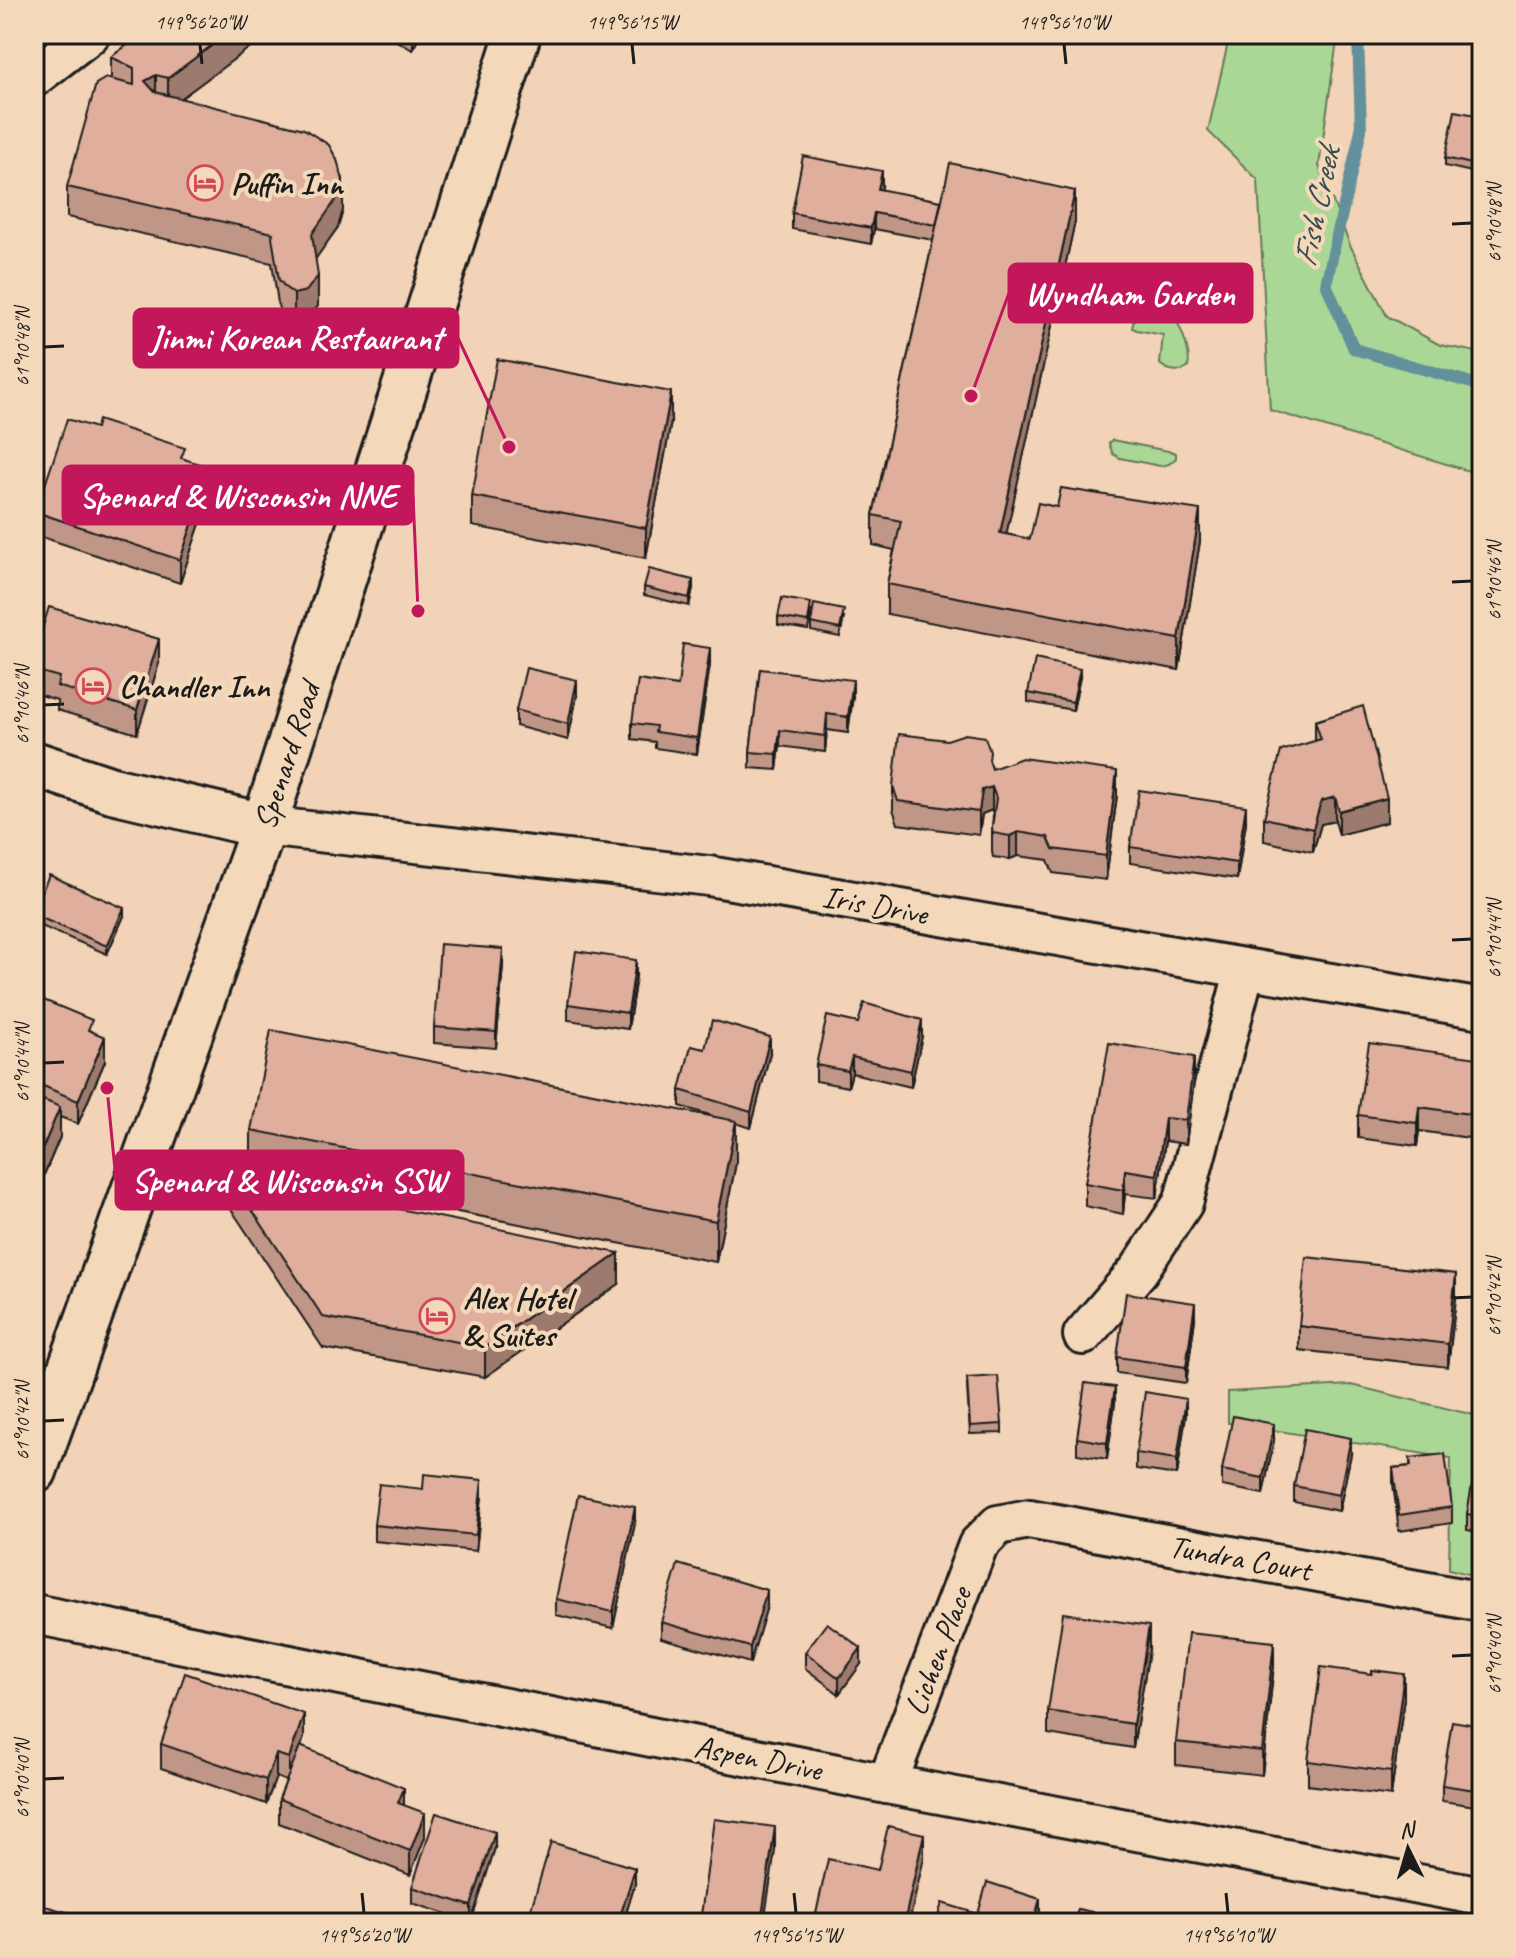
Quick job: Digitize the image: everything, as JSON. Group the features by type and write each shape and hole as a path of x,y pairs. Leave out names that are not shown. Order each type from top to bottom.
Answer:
{"main road":[{"name":"Spenard Road","path":"34,1471 264,826 518,34"},
{"path":"34,764 112,790 264,826"}],"street":[{"path":"34,77 90,34"},
{"name":"Iris Drive","path":"264,826 709,876 1482,1009"},
{"path":"1083,1335 1139,1270 1183,1203 1245,969"},
{"name":"Tundra Court","path":"998,1525 1029,1519 1482,1602"},
{"name":"Lichen Place","path":"887,1784 978,1545 998,1525"},
{"name":"Aspen Drive","path":"34,1614 887,1784 1482,1896"}],"green space":[{"path":"1230,34 1338,34 1319,166 1350,245 1387,316 1440,345 1482,353 1482,475 1270,410 1258,180 1208,131"},
{"path":"1143,298 1164,306 1172,313 1184,336 1189,361 1185,370 1170,370 1160,364 1163,335 1132,328 1138,301"},
{"path":"1112,440 1173,452 1176,458 1160,466 1120,458 1113,454 1109,444"},
{"path":"1351,1385 1482,1417 1482,1578 1449,1569 1451,1458 1228,1423 1228,1392"}],"building":[{"name":"Puffin Inn","path":"142,34 227,34 168,78 156,75 145,81 155,92 304,129 329,145 343,180 338,197 312,234 318,276 306,291 294,294 279,280 273,233 67,187 96,84 106,78 134,85 134,68 111,57"},
{"path":"1455,111 1481,116 1472,164 1445,158"},
{"path":"803,156 882,171 878,189 941,201 936,225 874,213 871,228 792,213"},
{"path":"950,163 1075,191 1000,533 1030,539 1038,503 1057,507 1061,488 1200,510 1179,639 887,584 901,521 873,515"},
{"path":"497,359 671,392 646,528 472,496"},
{"path":"67,419 96,428 98,420 185,448 181,458 211,468 180,560 36,512"},
{"path":"649,569 693,580 689,598 644,587"},
{"path":"782,598 811,603 808,622 778,617"},
{"path":"814,604 844,610 840,629 811,623"},
{"name":"Chandler Inn","path":"49,607 159,639 137,710 57,686 59,677 34,670 34,655"},
{"path":"683,644 710,648 697,738 655,732 656,726 632,723 638,680 678,686"},
{"path":"1035,659 1080,669 1073,702 1028,693"},
{"path":"526,668 577,680 568,724 516,710"},
{"path":"760,669 853,680 848,717 827,714 825,736 780,730 777,754 750,752"},
{"path":"1363,706 1387,798 1339,811 1335,797 1321,801 1313,829 1264,818 1281,751 1321,739 1315,721"},
{"path":"899,734 947,740 965,734 985,737 992,769 1022,758 1117,771 1106,856 1053,849 1048,837 1018,832 1010,836 993,833 996,798 992,787 982,790 979,812 898,801 893,786"},
{"path":"1139,790 1246,806 1237,863 1130,847"},
{"path":"49,875 124,908 107,946 34,915"},
{"path":"440,944 503,949 496,1032 434,1027"},
{"path":"576,951 636,960 628,1013 568,1004"},
{"path":"34,996 92,1020 88,1030 105,1037 78,1101 34,1082"},
{"path":"864,1003 922,1020 911,1071 852,1057 848,1071 816,1065 827,1016 858,1023"},
{"path":"712,1020 770,1037 751,1112 680,1090 691,1046 705,1049"},
{"path":"271,1030 736,1121 716,1221 251,1130"},
{"path":"1109,1043 1194,1057 1186,1120 1165,1118 1157,1175 1125,1170 1123,1190 1085,1183"},
{"path":"1369,1043 1478,1058 1470,1114 1419,1107 1417,1123 1358,1115"},
{"path":"34,1096 60,1107 35,1166 34,1166"},
{"name":"Alex Hotel & Suites","path":"229,1175 619,1253 485,1347 323,1317"},
{"path":"1306,1257 1456,1274 1448,1344 1299,1326"},
{"path":"1126,1293 1195,1303 1186,1367 1117,1357"},
{"path":"998,1376 1002,1424 970,1426 967,1378"},
{"path":"1085,1383 1115,1387 1107,1443 1077,1438"},
{"path":"1145,1392 1186,1399 1177,1459 1136,1453"},
{"path":"1233,1416 1274,1424 1263,1478 1222,1470"},
{"path":"1305,1429 1351,1438 1339,1495 1294,1486"},
{"path":"1445,1454 1452,1507 1399,1515 1393,1468 1411,1466 1410,1458"},
{"path":"1476,1462 1482,1464 1482,1517 1467,1514"},
{"path":"424,1474 482,1480 476,1535 374,1525 379,1484 423,1489"},
{"path":"578,1495 635,1507 613,1612 556,1599"},
{"path":"678,1564 767,1590 750,1647 661,1622"},
{"path":"1063,1613 1149,1626 1133,1724 1048,1711"},
{"path":"827,1623 861,1648 839,1678 805,1652"},
{"path":"1188,1633 1274,1642 1262,1751 1176,1742"},
{"path":"1321,1667 1372,1674 1372,1670 1404,1674 1391,1772 1308,1761"},
{"path":"185,1673 304,1714 289,1758 276,1754 266,1780 161,1744"},
{"path":"1452,1721 1482,1726 1482,1791 1442,1785"},
{"path":"300,1746 404,1788 398,1803 425,1813 410,1851 279,1799"},
{"path":"436,1813 495,1832 471,1906 412,1887"},
{"path":"714,1819 775,1827 761,1923 700,1923"},
{"path":"888,1826 924,1834 904,1923 814,1923 828,1859 878,1870"},
{"path":"551,1842 635,1868 618,1923 576,1923 531,1909"},
{"path":"987,1882 1040,1899 1033,1923 936,1923 942,1903 978,1914"},
{"path":"34,1903 70,1913 67,1923 34,1923"},
{"path":"1078,1909 1143,1923 1074,1923"}],"waterway":[{"name":"Fish Creek","path":"1358,34 1361,130 1326,284 1354,349 1482,386"}],"place":[{"name":"Puffin Inn","path":"205,183"},
{"name":"Wyndham Garden","path":"971,396"},
{"name":"Jinmi Korean Restaurant","path":"509,447"},
{"name":"Spenard & Wisconsin NNE","path":"418,611"},
{"name":"Chandler Inn","path":"93,686"},
{"name":"Spenard & Wisconsin SSW","path":"107,1088"},
{"name":"Alex Hotel & Suites","path":"437,1316"}]}
